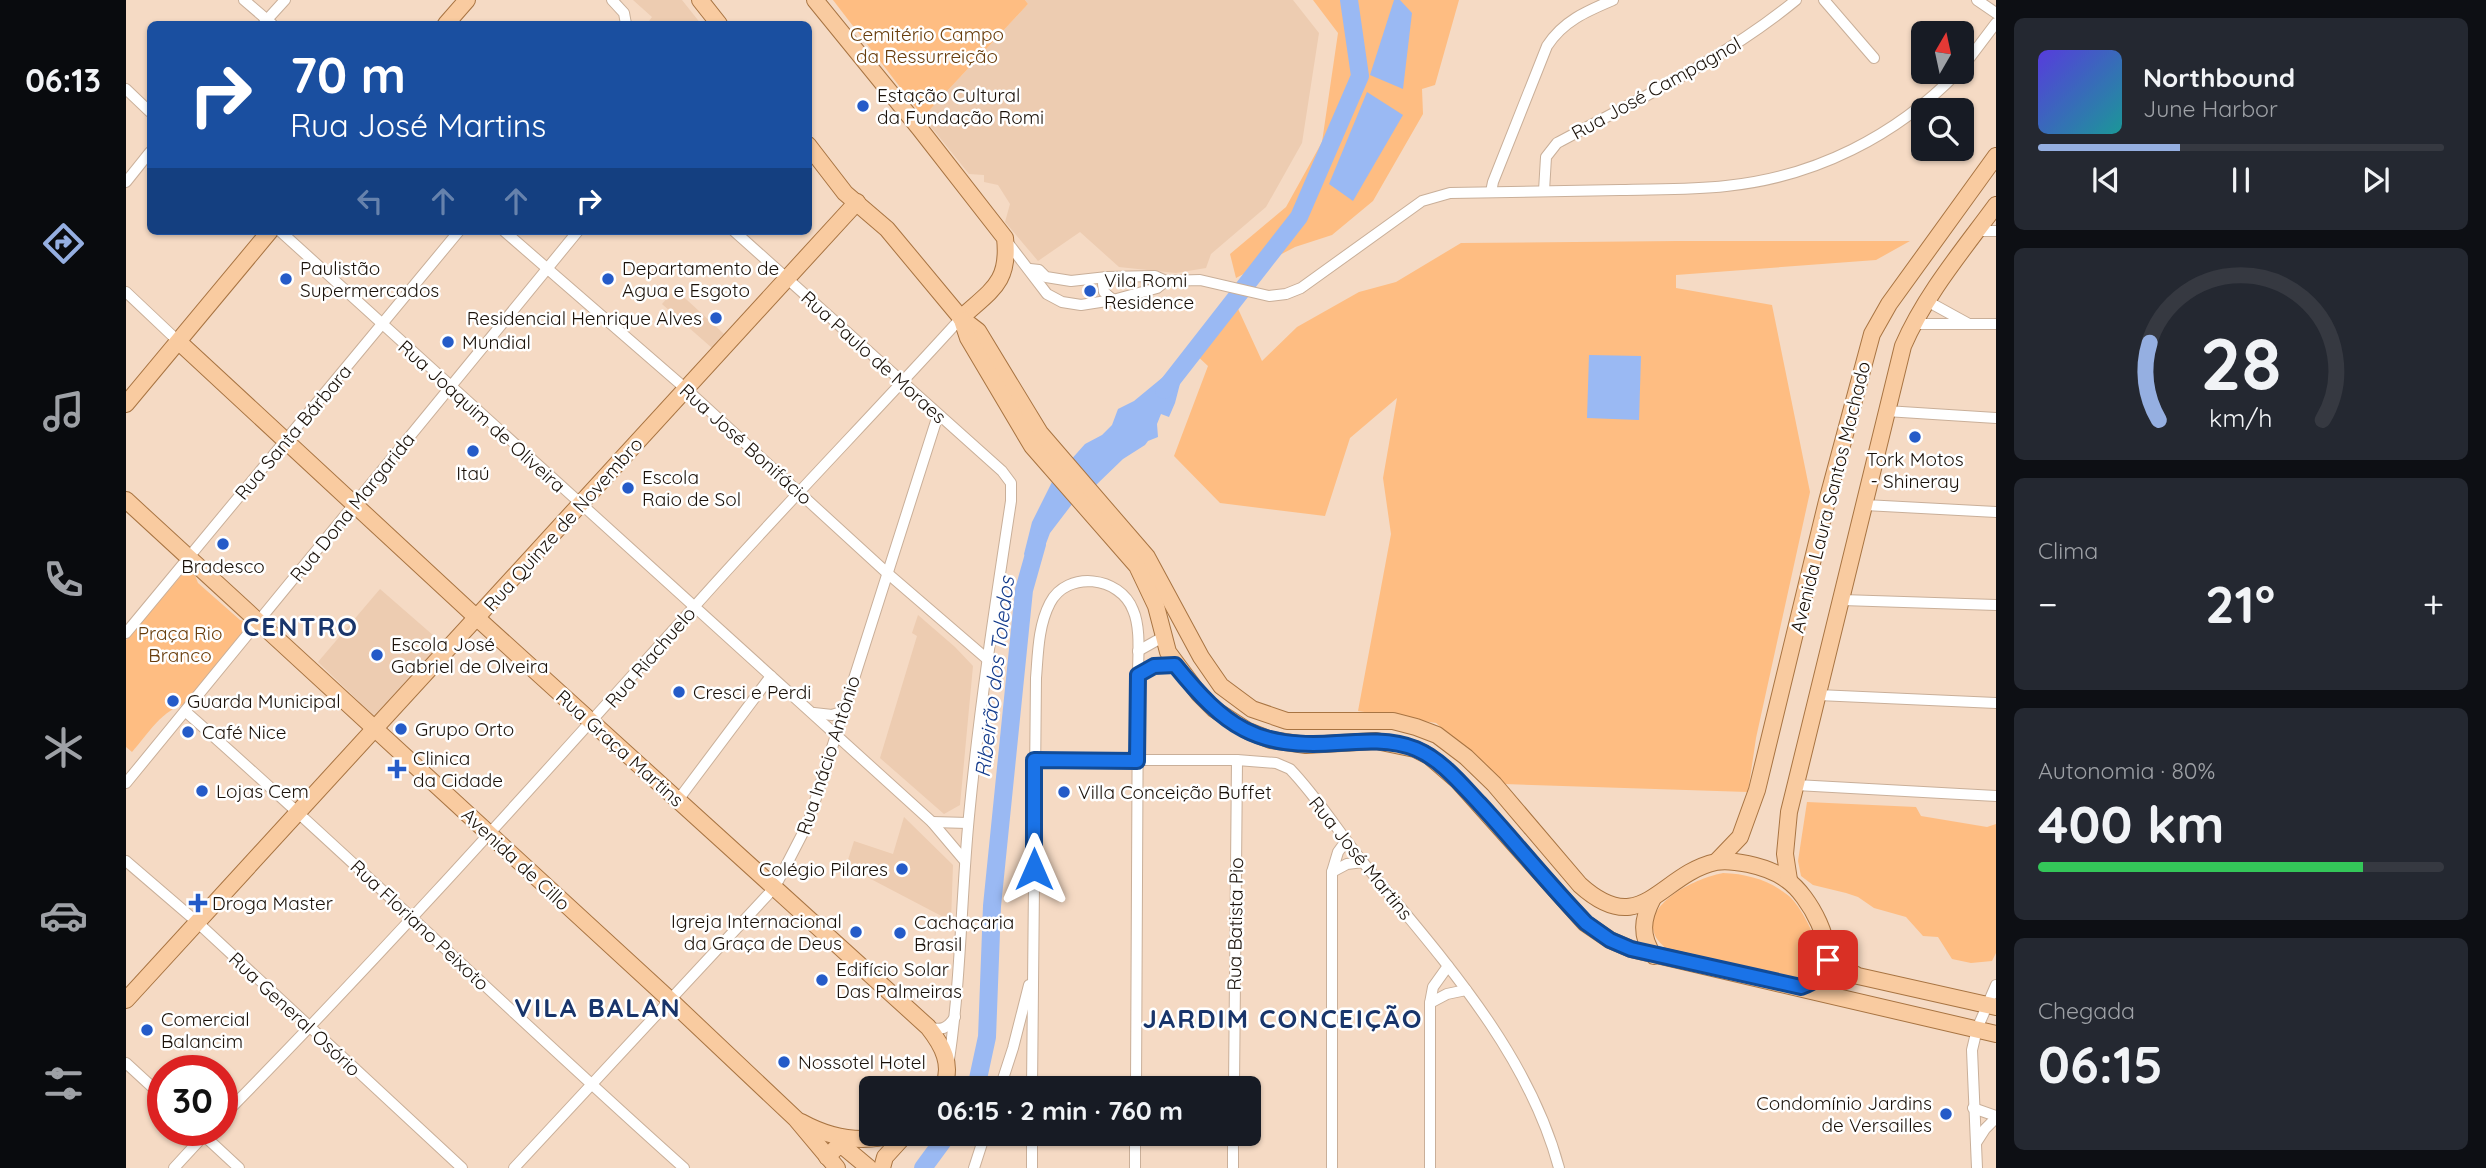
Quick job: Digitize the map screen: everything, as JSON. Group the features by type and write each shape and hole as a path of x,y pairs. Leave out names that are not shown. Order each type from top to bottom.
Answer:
{"main road":[{"path":"449,21 467,0"},
{"path":"700,0 717,21"},
{"path":"815,0 1004,238 1007,258 1003,276 961,318"},
{"path":"812,150 837,184 887,229 961,318 968,338 1013,414 1097,508 1147,557 1201,657 1228,692 1252,709 1271,716 1307,722 1374,719 1393,721 1437,736 1466,757 1494,784 1580,884 1594,897 1609,905 1626,908 1639,905 1654,898 1683,877 1717,861 1762,867 1789,880 1811,908 1825,942 1828,960 1819,977 1812,984 1801,987"},
{"name":"Avenida Laura Santos Machado","path":"1717,861 1740,837 1757,790 1827,501 1872,334 1889,304 1996,156"},
{"name":"Rua Quinze de Novembro","path":"126,1000 857,202"},
{"name":"Avenida Laura Santos Machado","path":"1789,880 1785,854 1789,812 1903,346 1927,301 1995,208"},
{"path":"126,404 267,235"},
{"name":"Rua Graça Martins","path":"179,342 477,618 928,1027 939,1041 948,1069"},
{"name":"Avenida de Cillo","path":"126,500 670,1000 796,1119 832,1162"},
{"path":"1097,508 1137,566 1156,606 1163,637 1175,665 1214,709 1248,732 1271,740 1306,745 1376,741 1415,749 1429,757 1458,780 1586,923 1610,940 1654,956 1801,987 1996,1034"},
{"path":"1163,637 1184,639 1201,657"},
{"path":"1654,898 1643,926 1644,937 1654,956"},
{"path":"1828,960 1858,976 1992,1006"},
{"path":"946,1076 948,1069"},
{"path":"796,1119 821,1133 859,1139"},
{"path":"882,1168 885,1157 895,1146"},
{"path":"832,1162 837,1147 844,1147 870,1168"}],"street":[{"path":"244,0 265,21"},
{"path":"269,21 285,0"},
{"path":"612,0 624,13 626,21"},
{"path":"1491,192 1547,46 1573,19 1613,0"},
{"name":"Rua José Campagnol","path":"1544,191 1546,158 1557,143 1714,59 1796,0"},
{"path":"1824,0 1874,58"},
{"path":"1977,0 1996,13"},
{"path":"1974,52 1996,23"},
{"path":"1030,269 1039,270 1046,277 1071,281 1155,276 1166,281 1200,280 1277,296 1301,288 1429,198 1450,193 1723,187 1787,175 1831,160 1872,140 1910,115 1944,84"},
{"path":"126,89 147,109"},
{"path":"126,182 147,156"},
{"path":"1976,231 1996,231"},
{"name":"Rua Joaquim de Oliveira","path":"284,235 932,822 965,861"},
{"name":"Rua Santa Bárbara","path":"126,633 457,235"},
{"name":"Rua José Bonifácio","path":"509,235 686,389 886,572 986,659"},
{"name":"Rua Dona Margarida","path":"126,783 575,235"},
{"name":"Rua Paulo de Moraes","path":"738,235 1002,471 1011,484 1011,501 986,659"},
{"path":"1004,238 1047,294 1062,302 1081,305 1113,300 1157,288 1166,281"},
{"path":"1107,277 1103,284 1104,292 1113,300"},
{"name":"Rua Graça Martins","path":"126,292 179,342"},
{"path":"1927,301 1968,323"},
{"name":"Rua Riachuelo","path":"238,1101 413,917 694,606 961,318"},
{"path":"1913,324 1996,324"},
{"path":"1886,411 1996,418"},
{"name":"Rua Inácio Antônio","path":"514,1168 775,887 808,823 938,415"},
{"path":"1865,505 1996,512"},
{"path":"1032,1076 1036,678 1041,632 1048,608 1055,596 1072,583 1085,581 1106,583 1119,590 1129,601 1135,615 1138,651 1136,1076"},
{"path":"1842,600 1996,605"},
{"path":"1138,651 1163,637"},
{"path":"948,1069 956,1017 968,823 986,659"},
{"path":"1138,675 1154,666 1175,665"},
{"path":"678,800 771,676"},
{"path":"1818,695 1996,703"},
{"path":"810,712 832,715 844,711"},
{"name":"Rua Floriano Peixoto","path":"186,712 299,812 592,1086 684,1168"},
{"name":"Rua José Martins","path":"1034,760 1237,760 1284,765 1296,775 1448,966 1486,1019 1527,1086 1559,1168"},
{"name":"Rua Batista Pio","path":"1234,1076 1237,760"},
{"path":"1796,785 1996,796"},
{"path":"932,822 968,823"},
{"path":"1332,1168 1332,872 1338,852 1346,841"},
{"name":"Rua General Osório","path":"126,861 197,922 463,1168"},
{"path":"1332,872 1347,864 1363,862"},
{"path":"1430,1168 1430,1003 1433,987 1448,966"},
{"path":"1004,1076 1033,968"},
{"path":"1977,1168 1972,1050 1976,1029 1992,1006 1996,985"},
{"path":"1430,1003 1447,994 1466,990"},
{"path":"928,1027 945,1029 956,1017"},
{"path":"1013,1048 1032,1052"},
{"path":"126,1063 147,1082"},
{"path":"1973,1108 1996,1117 1984,1129 1975,1144"},
{"path":"174,1168 192,1146"},
{"path":"218,1146 239,1168"},
{"path":"974,1168 981,1146"},
{"path":"1032,1146 1032,1168"},
{"path":"1135,1146 1135,1168"},
{"path":"1233,1146 1233,1168"}],"shaded area":[{"path":"633,0 682,0 699,21 649,21 652,17"},
{"path":"1025,0 1293,0 1319,33 1302,143 1266,207 1211,254 1206,268 1176,273 1119,267 1080,232 1038,261 1005,222 1010,204 998,185 984,182 984,175 969,174 923,117 1028,4"},
{"path":"675,289 724,334 712,348 662,304"},
{"name":"Escola José Gabriel de Olveira","path":"380,589 442,643 375,717 318,662"},
{"path":"918,615 973,666 960,805 944,814 880,758 917,636 912,633"},
{"name":"Colégio Pilares","path":"904,817 953,865 951,921 846,866 854,841 893,854"}],"green space":[{"name":"Cemitério Campo da Ressurreição","path":"833,0 1025,0 1028,4 923,117"},
{"path":"1313,0 1459,0 1435,85 1422,89 1423,114 1373,201 1332,235 1295,247 1236,278 1230,254 1286,207 1322,142 1338,33"},
{"path":"1910,241 1876,260 1676,275 1676,288 1772,305 1810,492 1756,738 1748,792 1504,784 1436,723 1358,711 1391,534 1383,478 1397,398 1350,438 1325,516 1220,503 1174,456 1208,366 1193,352 1234,300 1262,361 1297,327 1359,292 1396,282 1461,243"},
{"name":"Praça Rio Branco","path":"187,569 194,573 198,583 240,620 249,622 252,626 187,704 178,706 163,716 132,752 126,747 126,640"},
{"path":"1807,802 1916,807 1921,816 1987,827 1996,824 1996,953 1992,961 1971,963 1952,959 1938,937 1923,936 1906,917 1874,908 1858,897 1813,885 1801,876 1798,861"},
{"path":"1723,873 1750,876 1789,896 1806,919 1815,941 1818,961 1812,974 1793,980 1668,951 1656,938 1653,921 1665,901 1688,885"}],"water":[{"path":"1394,0 1400,0 1412,13 1403,89 1370,75"},
{"path":"1367,92 1403,115 1353,201 1329,184"},
{"path":"1589,355 1641,356 1639,420 1587,418"},
{"path":"1174,368 1182,376 1169,417 1161,414 1157,424 1158,437 1123,459 1095,486 1079,495 1050,533 1039,562 1030,567 1024,554 1032,522 1053,480 1085,444 1102,435 1112,425 1118,409 1134,401"}],"waterway":[{"name":"Ribeirão dos Toledos","path":"1164,390 1299,217 1360,76 1349,0"},
{"name":"Ribeirão dos Toledos","path":"979,1076 987,1037 992,906 1024,590 1037,544"},
{"name":"Ribeirão dos Toledos","path":"923,1168 939,1146"}],"place":[{"name":"Estação Cultural da Fundação Romi","path":"863,106"},
{"name":"Paulistão Supermercados","path":"286,279"},
{"name":"Departamento de Agua e Esgoto","path":"608,279"},
{"name":"Vila Romi Residence","path":"1090,291"},
{"name":"Residencial Henrique Alves","path":"716,318"},
{"name":"Mundial","path":"448,342"},
{"name":"Tork Motos - Shineray","path":"1915,437"},
{"name":"Itaú","path":"473,451"},
{"name":"Escola Raio de Sol","path":"628,488"},
{"name":"Bradesco","path":"223,544"},
{"name":"Escola José Gabriel de Olveira","path":"377,655"},
{"name":"Cresci e Perdi","path":"679,692"},
{"name":"Guarda Municipal","path":"173,701"},
{"name":"Grupo Orto","path":"401,729"},
{"name":"Café Nice","path":"188,732"},
{"name":"Clinica da Cidade","path":"397,769"},
{"name":"Lojas Cem","path":"202,791"},
{"name":"Villa Conceição Buffet","path":"1064,792"},
{"name":"Colégio Pilares","path":"902,869"},
{"name":"Droga Master","path":"198,903"},
{"name":"Igreja Internacional da Graça de Deus","path":"856,932"},
{"name":"Cachaçaria Brasil","path":"900,933"},
{"name":"Edifício Solar Das Palmeiras","path":"822,980"},
{"name":"Comercial Balancim","path":"147,1030"},
{"name":"Nossotel Hotel","path":"784,1062"},
{"name":"Condomínio Jardins de Versailles","path":"1946,1114"}],"district":[{"name":"CENTRO","path":"301,626"},
{"name":"VILA BALAN","path":"598,1007"},
{"name":"JARDIM CONCEIÇÃO","path":"1283,1018"}],"route":[{"path":"1034,869 1034,760 1137,761 1138,675 1154,666 1168,664 1175,665 1214,709 1248,732 1290,744 1376,741 1396,743 1429,757 1458,780 1569,906 1586,923 1610,940 1654,956 1801,987 1812,984 1824,971 1828,960"}]}
